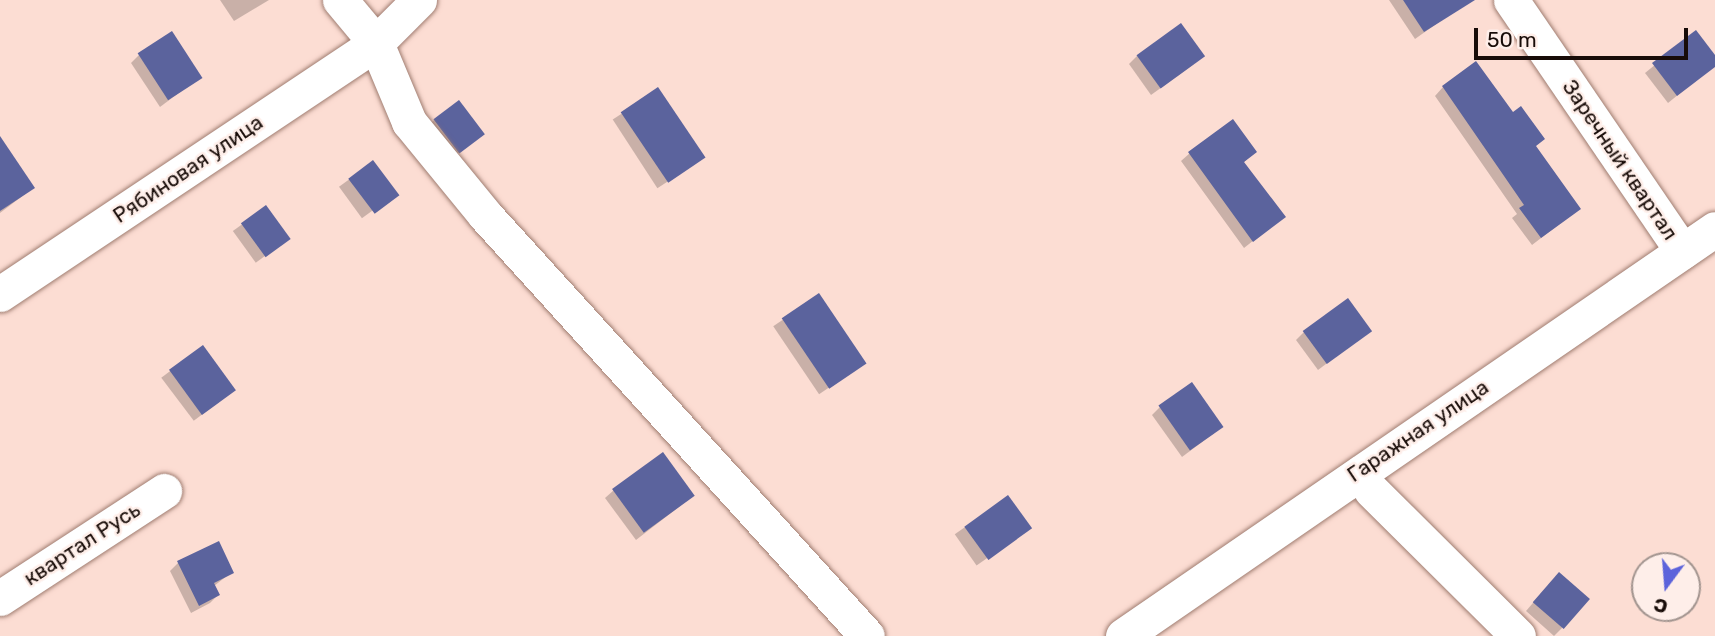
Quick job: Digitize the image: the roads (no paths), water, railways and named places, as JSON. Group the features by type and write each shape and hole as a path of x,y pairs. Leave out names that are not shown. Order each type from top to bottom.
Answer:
{"street":[{"path":"340,0 376,43 409,122 485,215 867,636"},
{"name":"Рябиновая улица","path":"0,295 376,43 419,0"},
{"name":"Заречный квартал","path":"1511,0 1682,251"},
{"name":"Гаражная улица","path":"1134,633 1715,229"},
{"path":"1371,490 1518,636"},
{"name":"квартал Русь","path":"0,598 164,491"}]}
